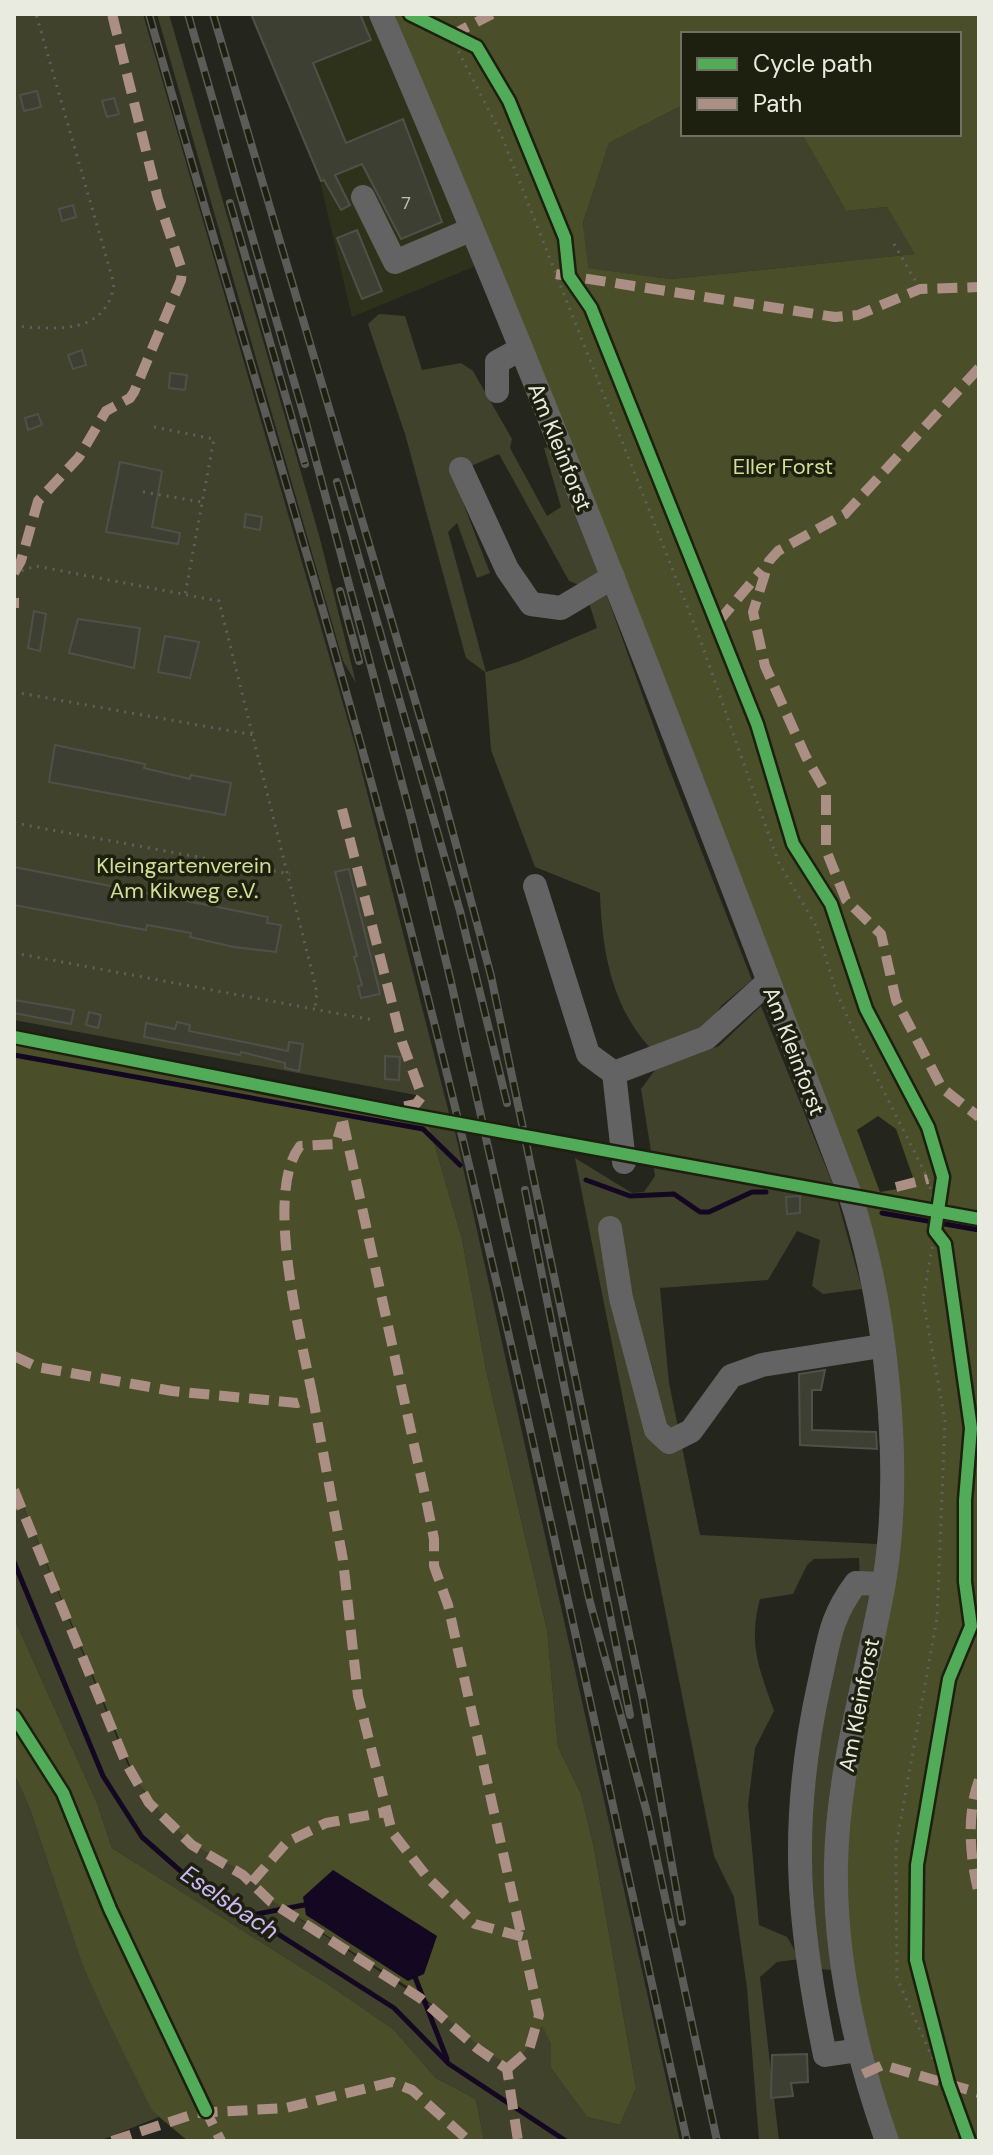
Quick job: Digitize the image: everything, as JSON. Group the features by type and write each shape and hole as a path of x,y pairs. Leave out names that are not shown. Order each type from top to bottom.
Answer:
{"street":[{"name":"Am Kleinforst","path":"381,14 613,577 859,1221 894,1444 883,1584 847,1754 836,1862 837,1926 844,1987 863,2074 887,2141"},
{"path":"363,197 395,262 470,230"},
{"path":"497,391 497,362 521,349"},
{"path":"461,469 507,569 531,604 561,608 613,577"},
{"path":"535,886 588,1054 614,1073 624,1162"},
{"path":"614,1073 706,1038 768,982"},
{"path":"610,1228 621,1298 656,1430 669,1442 691,1431 731,1376 762,1365 881,1346"},
{"path":"859,2050 825,2055 807,1969 798,1885 799,1812 814,1708 836,1610 856,1583 883,1584"}],"path":[{"path":"14,326 82,326 104,311 114,284 36,14"},
{"path":"451,37 477,47"},
{"path":"451,37 500,132 700,639 778,861 816,926 836,991 928,1179 936,1210"},
{"path":"894,244 920,289"},
{"path":"568,263 569,276 577,286"},
{"path":"154,427 214,439 185,595"},
{"path":"143,492 202,502"},
{"path":"14,573 36,566 219,601 290,874 317,992 315,1008"},
{"path":"14,692 254,735"},
{"path":"14,823 290,874"},
{"path":"14,953 373,1020"},
{"path":"400,1113 444,1120"},
{"path":"936,1210 943,1177"},
{"path":"786,1181 835,1190"},
{"path":"935,1231 945,1244 946,1258"},
{"path":"935,1231 923,1299 945,1421 937,1618 896,1846 897,1978 943,2082 960,2141"},
{"path":"932,2022 948,2083 969,2141"}],"shaded area":[{"path":"250,14 376,14 478,265 352,317 320,181"},
{"path":"333,1870 437,1936 424,1974 408,1981 306,1915 303,1897"}],"green space":[{"name":"Kleingartenverein Am Kikweg e.V.","path":"14,14 143,14 355,745 450,1117 422,1114 416,1095 14,1020"},
{"path":"157,14 169,14 319,535 356,683 343,661"},
{"name":"Eller Forst","path":"394,14 979,14 979,2141 892,2141 861,2050 839,1862 887,1585 870,1252","holes":["681,32 961,32 961,136 803,136 846,211 887,207 915,254 671,279 588,268 583,223 609,143 681,106","878,1116 896,1129 916,1186 880,1192 857,1130"]},
{"path":"681,106 681,136 803,136 846,211 887,207 916,254 671,279 587,268 583,223 609,143"},
{"path":"379,314 405,316 422,370 461,363 473,371 512,439 510,448 547,516 561,507 544,448 553,446 667,763 752,980 722,1005 700,1035 656,1054 629,1019 612,980 603,937 600,893 535,867 491,750 485,672 466,658 405,434 368,324","holes":["499,454 569,581 584,587 597,628 486,672 448,532 457,523 477,578 490,573 452,474"]},
{"path":"761,1006 834,1187 862,1289 823,1294 812,1286 820,1240 797,1231 768,1280 660,1288 669,1383 700,1535 878,1544 834,1970 818,1969 806,1770 837,1650 860,1583 859,1558 814,1559 807,1565 793,1594 760,1599 757,1615 757,1656 774,1711 755,1748 748,1805 759,1925 787,1937 800,1959 777,1962 760,1977 779,2141 759,2141 747,1988 734,1897 714,1856 575,1158 632,1193 644,1192 655,1176 641,1089 655,1070 719,1046"},
{"path":"14,1044 428,1122 462,1239 486,1370 547,1630 558,1747 581,1794 594,1848 636,2088 620,2125 587,2117 551,2068 551,2044 542,2026 520,2059 507,2064 480,2047 421,1995 272,1901 244,1873 192,1844 163,1816 136,1780 14,1483"},
{"path":"428,1122 454,1127 680,2141 484,2141 476,2099 436,2078 393,2029 112,1848 97,1803 14,1618 14,1483 127,1763 149,1800 192,1844 244,1873 272,1901 446,2015 520,2059 542,2025 551,2044 551,2068 587,2117 620,2125 636,2088 594,1848 581,1794 558,1747 547,1630 486,1370 462,1239"},
{"path":"14,1618 97,1803 112,1848 393,2029 436,2078 476,2099 484,2141 188,2141 152,2111 82,1964 30,1809 14,1773"},
{"path":"14,1773 30,1809 82,1964 152,2111 159,2117 99,2141 14,2141"}],"building":[{"path":"251,14 360,14 371,40 313,63 346,143 403,119 442,222 401,239 362,164 335,175 350,205 341,210 324,180 321,181"},
{"path":"37,91 41,107 24,111 20,95"},
{"path":"114,98 119,114 107,117 102,101"},
{"path":"73,205 76,217 62,221 59,209"},
{"path":"357,230 382,291 362,299 337,238"},
{"path":"82,350 86,365 73,369 68,355"},
{"path":"170,373 187,375 185,390 169,388"},
{"path":"38,414 42,425 28,430 25,418"},
{"path":"120,462 162,471 152,527 180,533 178,544 106,532"},
{"path":"246,514 262,517 260,530 244,527"},
{"path":"34,611 46,614 40,651 28,648"},
{"path":"78,619 140,628 134,668 69,653"},
{"path":"165,636 199,642 190,678 158,672"},
{"path":"55,745 145,764 144,768 190,779 191,775 231,783 225,815 49,782"},
{"path":"14,867 268,917 267,923 281,925 276,952 234,947 190,937 191,933 147,925 146,930 14,905"},
{"path":"349,869 380,994 361,998 358,986 362,985 354,957 357,956 335,872"},
{"path":"14,1000 74,1010 71,1024 14,1013"},
{"path":"89,1012 101,1015 98,1028 86,1025"},
{"path":"177,1022 190,1025 189,1031 288,1051 289,1042 303,1044 299,1071 285,1068 285,1063 241,1052 240,1055 144,1037 146,1023 175,1029"},
{"path":"385,1056 400,1057 399,1080 385,1079"},
{"path":"800,1196 800,1213 787,1214 786,1197"},
{"path":"825,1370 821,1390 812,1390 812,1430 876,1432 877,1449 800,1445 799,1374"},
{"path":"807,2054 808,2082 791,2083 793,2096 771,2098 772,2055"}],"waterway":[{"path":"14,1055 423,1129 460,1165"},
{"path":"586,1180 630,1196 674,1194 700,1212 709,1212 752,1192 766,1192"},
{"path":"882,1213 979,1230"},
{"name":"Eselsbach","path":"14,1562 103,1776 142,1837 184,1874 394,2008 449,2064 566,2141"},
{"path":"251,1915 304,1905"},
{"path":"415,1977 447,2059"}],"railway":[{"path":"149,14 319,596 415,947 522,1394 687,2141"},
{"path":"188,14 306,423 411,817 590,1602 647,1813 717,2141"},
{"path":"213,14 442,792 491,976 643,1700 682,1922"},
{"path":"230,203 305,464"},
{"path":"337,482 460,911 507,1103"},
{"path":"340,591 359,661"},
{"path":"525,1190 630,1715"}],"marked path":[{"path":"14,573 21,561 38,501 79,457 106,411 130,398 134,392 181,280 182,270 158,199 112,14"},
{"path":"450,36 492,14"},
{"path":"556,274 835,317 858,315 920,289 979,287"},
{"path":"979,368 845,514 778,551 769,561 753,612 765,666 806,757 826,792 826,850 846,900 881,934 896,1000 942,1088 979,1117"},
{"path":"718,622 762,570"},
{"path":"14,598 14,608"},
{"path":"342,809 402,1042 422,1096 416,1104 397,1108"},
{"path":"343,1121 427,1504 434,1539 434,1566 448,1605 539,2015 529,2050 507,2069"},
{"path":"313,1398 288,1269 285,1198 289,1168 300,1146 336,1144 342,1123"},
{"path":"896,1187 928,1179"},
{"path":"14,1356 37,1367 172,1391 297,1403 313,1398 343,1560 358,1696 392,1832 428,1878 475,1924 523,1937"},
{"path":"14,1490 126,1763 149,1803 192,1845 243,1875 271,1902 420,1998 478,2049 507,2069 518,2141"},
{"path":"979,1780 972,1808 971,1837 979,1894"},
{"path":"252,1882 287,1842 326,1823 386,1812"},
{"path":"863,2074 883,2065 979,2093"},
{"path":"112,2141 197,2113 286,2108 392,2082 412,2090 469,2141"},
{"path":"204,2107 221,2141"}],"cycle path":[{"path":"410,14 477,47 509,101 565,238 569,276 591,308 757,724 793,844 831,904 866,1009 928,1127 943,1177 935,1231 945,1244 971,1428 965,1500 965,1582 971,1626 949,1679 917,1865 916,1960 948,2083 969,2141"},
{"path":"14,1037 400,1113 979,1219"},
{"path":"14,1716 63,1793 110,1909 206,2111"}]}
